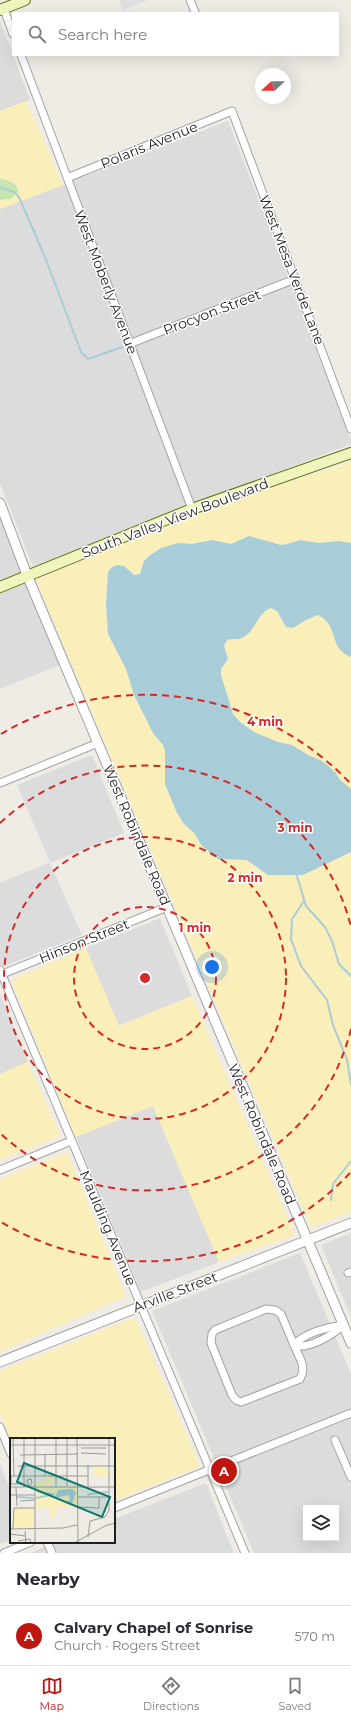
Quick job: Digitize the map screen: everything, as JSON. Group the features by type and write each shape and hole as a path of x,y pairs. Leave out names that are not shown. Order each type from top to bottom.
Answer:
{"main road":[{"path":"2,9 25,0"},
{"name":"South Valley View Boulevard","path":"0,587 192,509 351,453"}],"street":[{"path":"190,0 195,12"},
{"path":"2,9 12,32"},
{"name":"West Moberly Avenue","path":"21,56 192,509"},
{"name":"Polaris Avenue","path":"67,178 232,111"},
{"name":"West Mesa Verde Lane","path":"232,111 351,429"},
{"name":"Procyon Street","path":"130,344 295,279"},
{"name":"West Robindale Road","path":"0,503 98,744 351,1343"},
{"path":"0,783 98,744"},
{"name":"Hinson Street","path":"1,973 167,907"},
{"name":"Maulding Avenue","path":"1,973 245,1553"},
{"path":"0,1170 71,1141"},
{"name":"Arville Street","path":"0,1362 351,1223"},
{"path":"266,1309 275,1310 281,1314 294,1345 303,1366 303,1373 300,1379 241,1402 236,1400 232,1395 210,1343 212,1334 215,1330 266,1309"},
{"path":"294,1345 301,1347 320,1340 334,1334 343,1325"},
{"path":"115,1508 351,1413"},
{"path":"0,1427 10,1452"},
{"path":"335,1440 351,1477"},
{"path":"4,1553 29,1543"},
{"path":"47,1543 52,1553"}],"shaded area":[{"path":"119,0 148,0 123,10"},
{"path":"0,21 12,56 30,100 0,111"},
{"path":"228,121 351,439 351,444 33,567 0,483 0,209"},
{"path":"0,512 60,665 0,689"},
{"path":"92,755 124,833 50,863 82,935 0,968 0,883 50,862 17,785"},
{"path":"160,918 192,996 118,1026 86,948"},
{"path":"0,994 28,1062 0,1074"},
{"path":"153,1106 219,1262 141,1292 76,1137"},
{"path":"351,1233 351,1317 321,1245"},
{"path":"300,1253 351,1374 351,1553 254,1553 152,1311"},
{"path":"0,1464 10,1489 10,1540 0,1544"},
{"path":"206,1483 234,1553 30,1553 55,1543 115,1543 115,1519"}],"green space":[{"path":"0,178 12,182 18,188 19,191 11,199 0,200"}],"sand":[{"path":"26,101 63,185 0,209 0,200 11,199 19,191 15,183 0,178 0,111"},
{"path":"351,462 351,543 339,541 319,543 300,540 281,545 249,536 231,544 212,540 192,544 178,543 154,551 144,561 140,574 134,575 124,566 107,578 106,611 108,634 126,669 134,695 153,733 163,745 165,751 165,784 177,813 184,824 194,833 202,846 218,859 247,860 268,875 297,876 310,872 351,852 351,1212 311,1228 36,580 217,505"},
{"path":"271,608 278,613 282,622 293,628 318,615 327,620 332,628 339,647 351,657 351,789 340,780 336,773 320,760 308,755 292,745 278,742 254,732 240,722 233,714 221,675 221,669 228,659 224,646 226,640 240,639 247,635 266,610"},
{"path":"86,948 119,1026 192,996 295,1235 219,1262 153,1106 76,1137 11,980"},
{"path":"28,1062 60,1136 0,1160 0,1074"},
{"path":"67,1152 126,1296 0,1352 0,1179"},
{"path":"135,1317 200,1466 115,1501 115,1438 10,1439 0,1414 0,1371"}],"water":[{"path":"249,536 281,545 300,540 319,543 339,541 351,543 351,657 339,649 329,625 318,615 293,628 286,627 277,611 271,608 266,610 247,635 240,639 227,640 224,646 228,659 221,669 221,675 233,714 240,722 254,732 278,742 292,745 308,755 320,760 336,773 340,780 351,789 351,852 303,875 268,875 247,860 218,859 202,846 194,833 184,824 177,813 165,784 165,751 163,745 153,733 134,695 126,669 108,634 106,604 108,572 112,567 118,565 124,566 134,575 140,574 144,561 161,548 178,543 192,544 212,540 231,544"}],"waterway":[{"path":"0,187 14,192 19,197 47,262 81,352 88,359 128,345"},
{"path":"297,876 306,906 325,927 332,941 339,964 351,976"},
{"path":"304,901 292,919 291,939 301,966 327,1000 333,1025 347,1060 351,1085"},
{"path":"331,1200 333,1184 351,1161"}],"place":[{"name":"Calvary Chapel of Sonrise","path":"224,1471"}]}
